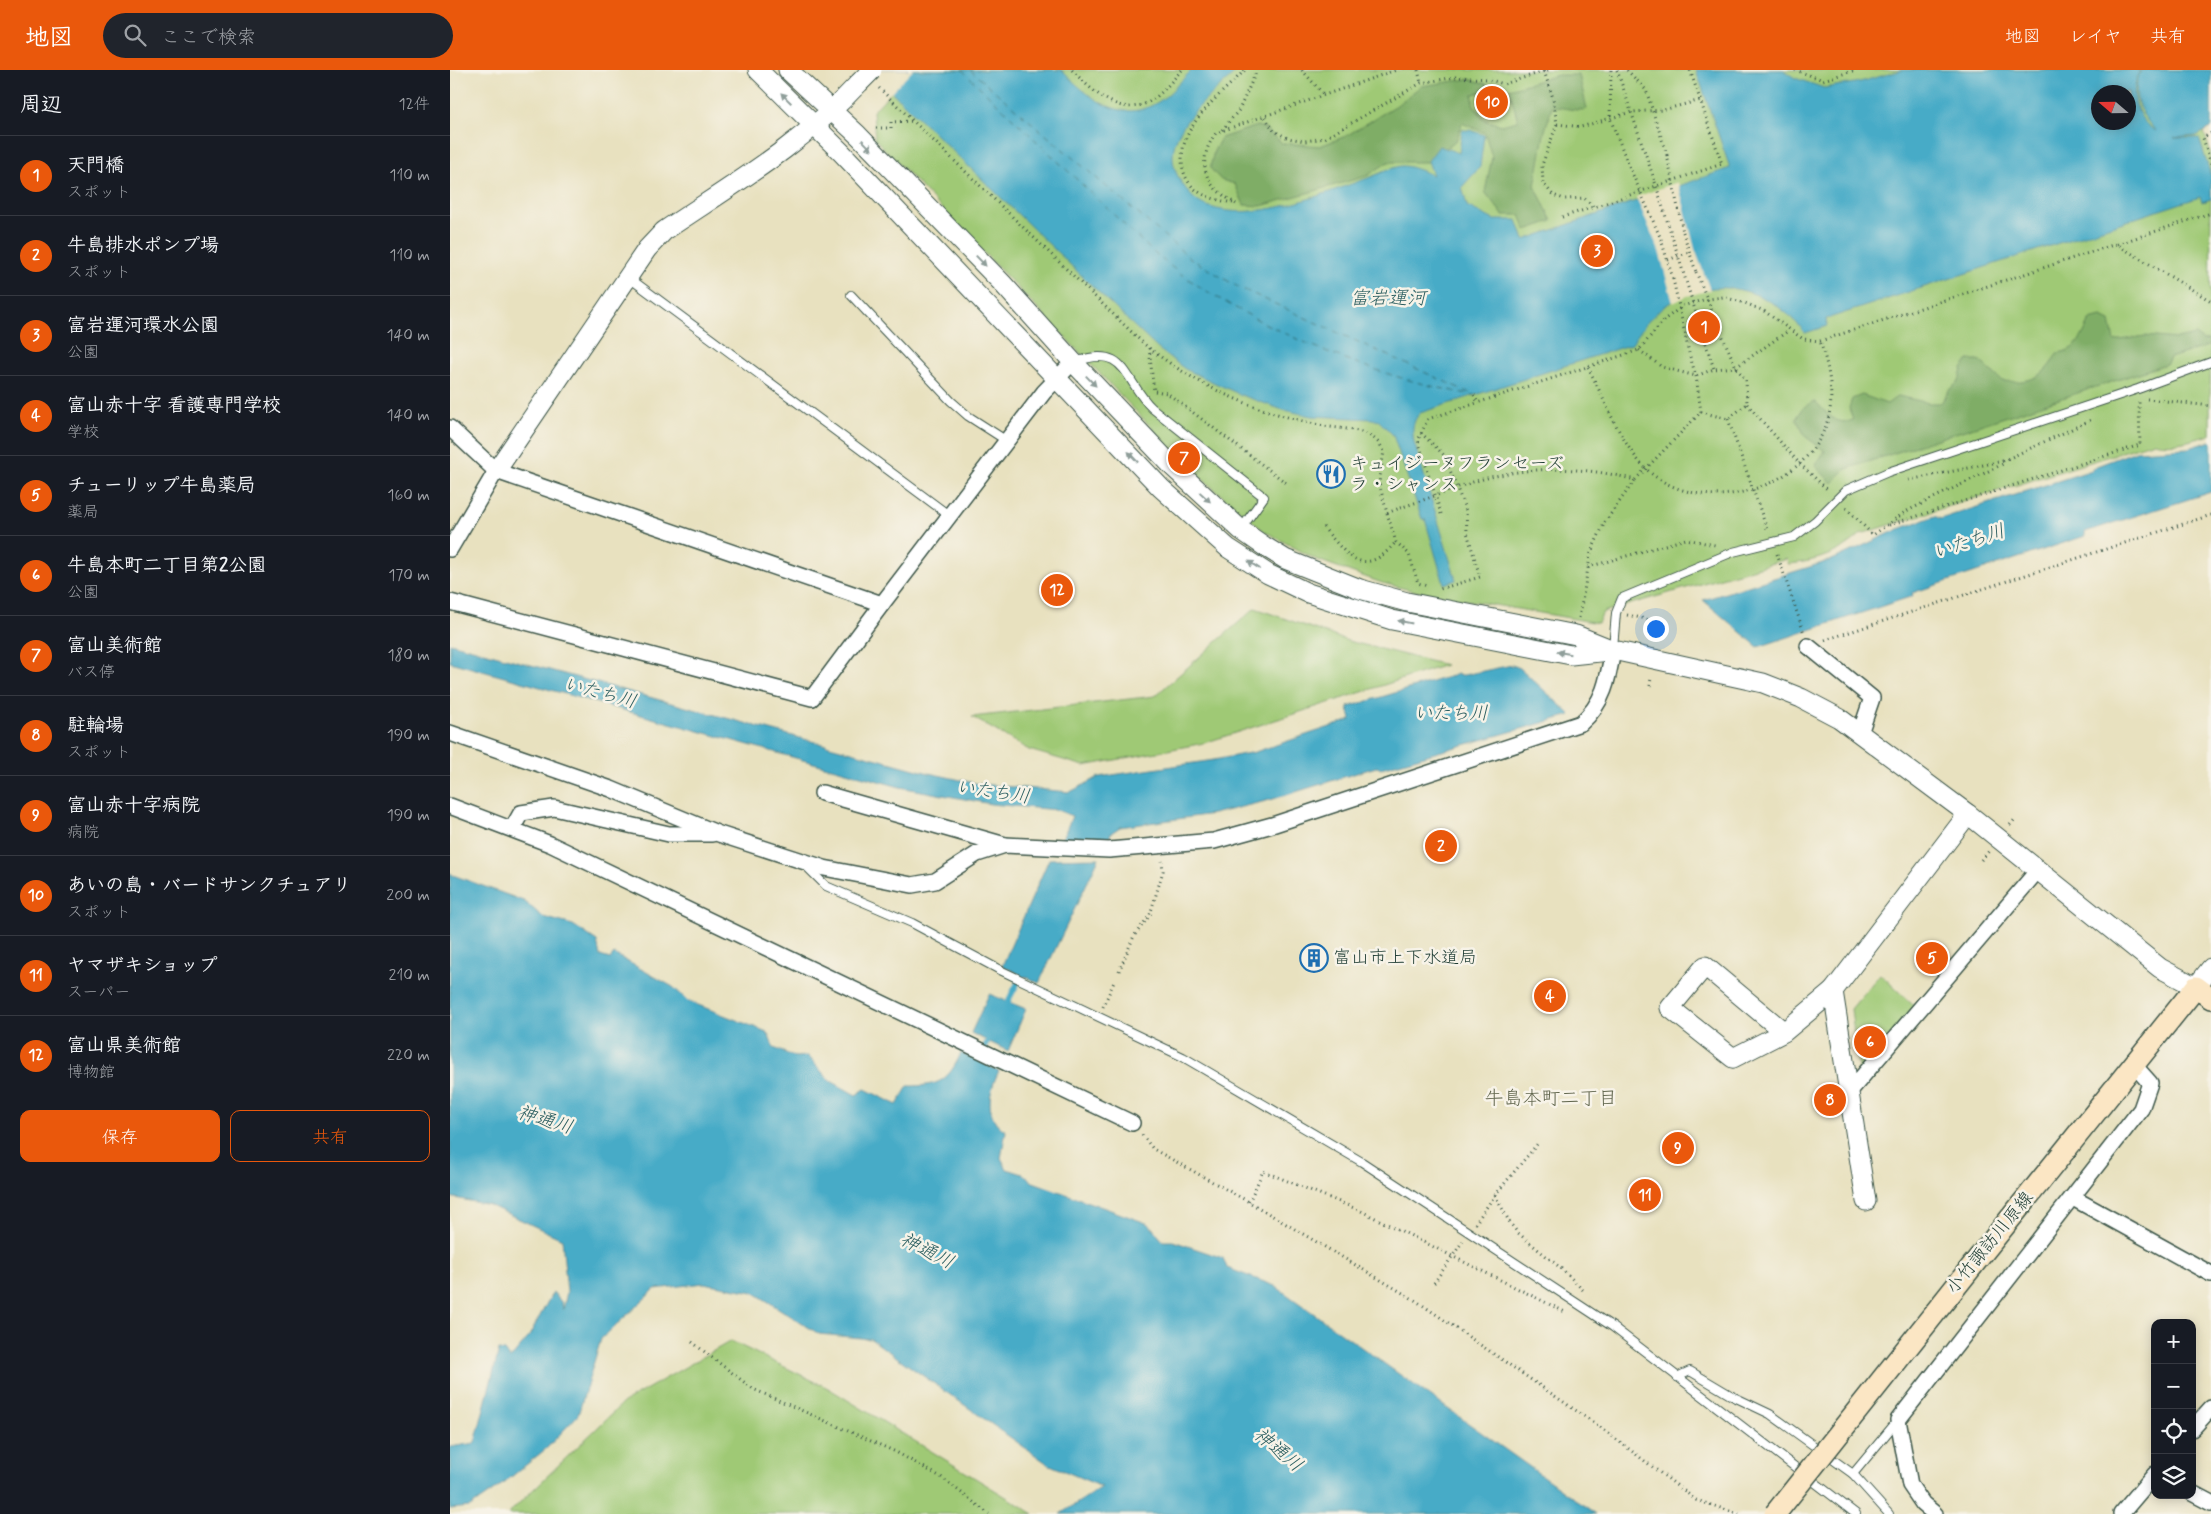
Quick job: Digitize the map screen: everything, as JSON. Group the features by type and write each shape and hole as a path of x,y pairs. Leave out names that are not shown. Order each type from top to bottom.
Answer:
{"main road":[{"name":"小竹諏訪川原線","path":"1775,1514 2133,1064 2204,992"}],"street":[{"path":"758,70 815,126 1174,500 1228,548 1268,574 1308,593 1392,620 1571,654 1618,652"},
{"path":"788,70 1002,283 1073,362 1173,467 1241,530 1285,559 1360,589 1407,602 1576,635 1618,652 1762,682 1801,698 1839,718 1968,814 2160,968 2204,992 2211,968"},
{"path":"450,549 496,471 647,249 664,231 815,126 868,79"},
{"path":"450,602 812,698 1007,441 1057,377 1073,362"},
{"path":"450,428 496,471 882,604"},
{"path":"1806,640 1872,698 1860,733"},
{"path":"822,793 1005,845 1054,849 1109,850 1214,841 1272,825 1581,722 1590,715 1607,686 1618,652"},
{"path":"450,733 611,789 719,834 824,868 912,885 935,881 977,854 1005,845"},
{"path":"450,806 550,844 1132,1123"},
{"path":"512,829 521,813 554,808 669,834 719,834"},
{"path":"1784,1032 1705,966 1670,1008 1733,1058 1784,1032 1833,991 1968,814"},
{"path":"1850,1091 2038,870"},
{"path":"1833,991 1866,1201"},
{"path":"1935,1514 1922,1504 1910,1486 1898,1420 2142,1110 2150,1083 2133,1064"},
{"path":"2073,1198 2211,1274"},
{"path":"2196,1425 2211,1408"},
{"path":"2121,1514 2151,1479"},
{"path":"2196,1495 2211,1503"}],"lane":[{"path":"627,277 950,516"},
{"path":"852,295 951,402 968,416 1007,441"},
{"path":"1073,362 1090,356 1111,357 1120,363 1131,377 1143,399 1152,408 1264,497 1241,530"},
{"path":"1618,652 1616,613 1622,598 1733,552 1794,537 1814,521 1846,490 1863,483 2138,389 2211,362"},
{"path":"801,860 826,886 912,922 1000,970 1049,991 1183,1057 1362,1162 1593,1314 1856,1514"},
{"path":"1677,1377 1690,1370 1732,1396 1770,1414 1853,1474 1889,1514"},
{"path":"1853,1474 1898,1420"}],"path":[{"path":"1072,70 1101,98 1124,106 1147,102 1155,98 1182,70"},
{"path":"1245,70 1196,121 1186,136 1181,158 1184,175 1191,187 1208,198 1236,204 1213,187 1204,165 1205,153 1216,133 1396,70"},
{"path":"1222,131 1239,110 1257,70"},
{"path":"1302,70 1324,95"},
{"path":"1418,70 1421,83"},
{"path":"1266,117 1274,131 1288,138 1305,141 1325,138 1421,83 1462,77 1487,79 1504,84 1546,70 1557,124 1542,165 1543,183 1553,194 1564,199 1584,198 1594,207"},
{"path":"1610,70 1610,118 1629,166 1650,210 1668,260 1696,376 1702,412"},
{"path":"1616,70 1655,182 1714,369"},
{"path":"1627,70 1646,90 1654,110 1667,155 1675,202 1689,252 1736,367 1746,380 1746,404 1728,419"},
{"path":"1562,217 1722,164 1690,70"},
{"path":"1795,70 1823,80 1848,74 1856,70"},
{"path":"1841,70 1848,74"},
{"path":"868,79 915,121 1137,337 1170,364 1199,382 1266,412 1360,432 1375,438 1384,451 1379,483 1396,542 1409,554 1418,583 1431,587"},
{"path":"1557,124 1581,127 1631,112 1670,108 1701,100"},
{"path":"872,128 891,128 891,122 915,121"},
{"path":"2211,133 2203,138 2211,164"},
{"path":"1441,514 1418,440 1428,420 1639,350 1665,319 1683,306 1723,297 1745,303 1769,315 1788,331 1803,339 1820,341 2210,214"},
{"path":"2116,244 2211,301"},
{"path":"1668,260 1689,252"},
{"path":"1639,350 1662,367 1696,376 1714,369 1736,367 1788,331"},
{"path":"1588,367 1637,459 1673,486 1693,494 1713,496 1753,488 1788,473 1803,460 1820,439 1828,419 1831,395 1826,361 1820,341"},
{"path":"1155,391 1167,393 1289,486"},
{"path":"1474,395 1478,403"},
{"path":"2132,400 2139,397 2156,401 2211,406"},
{"path":"1885,527 2140,445 2139,397"},
{"path":"1702,412 1728,419"},
{"path":"1576,635 1591,552 1605,522 1635,480 1702,412"},
{"path":"2003,462 2098,416"},
{"path":"1728,419 1782,565 1806,640 2211,515"},
{"path":"1421,433 1444,455 1466,511 1467,532 1480,577 1437,590"},
{"path":"1387,513 1457,487 1499,476 1552,469 1586,469 1635,480"},
{"path":"1323,527 1344,552 1364,562 1380,558 1396,542"},
{"path":"1588,567 1686,539 1708,543 1733,552"},
{"path":"1119,971 1134,936 1150,915 1157,897 1157,889 1163,871 1160,845"},
{"path":"1103,1008 1114,982"},
{"path":"1132,1123 1153,1149 1249,1202 1418,1302 1600,1427 1696,1500 1739,1514"},
{"path":"1434,1283 1500,1189 1538,1143"},
{"path":"1249,1202 1263,1171 1359,1210 1578,1319 1593,1314 1589,1296 1563,1270 1518,1233 1510,1223 1496,1195"},
{"path":"692,1342 753,1389 896,1452 941,1477 989,1514"}],"green space":[{"path":"913,70 2185,70 2211,154 2210,435 2168,444 2154,442 1861,534 1845,546 1818,559 1788,564 1787,559 1603,612 1598,623 1414,591 1382,583 1315,559 1264,531 1195,473 875,139 873,111"},
{"path":"1558,75 1579,75 1587,109 1578,110 1552,107 1544,134 1535,186 1552,221 1526,230 1520,215 1503,215 1485,192 1492,157 1485,133 1462,123 1457,139 1430,162 1388,162 1367,176 1261,206 1244,205 1235,184 1221,180 1210,168 1214,151 1221,138 1257,126 1266,129 1282,143 1320,146 1346,136 1397,105 1421,86 1469,79 1487,84 1489,90 1473,94 1473,104 1485,120 1501,125 1518,121 1509,89"},
{"path":"2101,317 2110,321 2114,341 2145,336 2177,339 2195,335 2203,341 2211,340 2211,345 2170,358 2166,364 1846,469 1832,483 1815,466 1825,451 1806,437 1796,419 1804,407 1815,401 1827,414 1841,422 1853,420 1849,408 1852,399 1862,395 1887,404 1898,396 1929,403 1941,403 1950,389 1959,382 1962,369 1968,360 1979,360 2002,381 2021,381 2035,378 2047,369 2057,353 2064,352 2078,342 2090,320"},
{"path":"1255,608 1348,641 1446,665 1204,743 1084,766 1029,750 972,717 1155,696"},
{"path":"1880,974 1915,1007 1859,1075 1851,1009"},
{"path":"731,1341 828,1388 1034,1514 508,1514 624,1402"}],"water":[{"name":"富岩運河","path":"869,70 1061,70 1082,89 1105,105 1131,111 1144,109 1158,102 1192,70 1238,70 1189,119 1179,133 1174,148 1174,164 1180,180 1188,192 1202,204 1226,211 1267,209 1288,205 1310,199 1401,166 1433,175 1428,161 1439,146 1459,153 1462,130 1470,130 1484,135 1480,167 1462,187 1467,206 1494,220 1517,220 1524,240 1730,168 1696,70 1783,70 1795,78 1824,88 1860,82 1903,70 2140,70 2135,85 2091,85 2091,130 2136,130 2136,104 2143,120 2156,131 2141,110 2136,96 2136,88 2141,70 2211,70 2211,128 2196,136 2174,138 2199,138 2211,176 2211,199 2202,202 2200,197 1826,319 1827,326 1805,333 1785,312 1763,298 1739,290 1715,288 1691,292 1669,303 1649,321 1632,344 1420,413 1413,427 1414,442 1456,580 1444,584 1425,519 1422,519 1393,435 1379,421 1311,416 1280,409 1241,395 1185,369 1157,348"},
{"name":"いたち川","path":"2211,441 2211,492 2085,532 2085,536 1912,593 1913,596 1758,647 1703,600 1832,560 1899,529 1935,516 1940,519 2092,470 2094,467 2136,451 2188,448"},
{"name":"いたち川","path":"450,643 929,773 979,784 1070,792 1099,777 1255,752 1351,720 1348,707 1458,674 1459,676 1512,665 1520,668 1571,715 1381,768 1376,767 1270,800 1213,814 1120,827 1111,833 1109,839 1062,840 1072,816 1057,810 991,804 900,787 450,662"},
{"path":"1099,858 1039,983 1002,966 1049,859"},
{"name":"神通川","path":"450,874 524,901 543,917 573,925 597,941 600,956 610,959 614,954 673,987 688,1001 767,1032 774,1048 795,1057 808,1056 829,1080 856,1095 865,1089 897,1105 908,1086 935,1083 946,1076 961,1053 999,1071 995,1078 990,1103 994,1119 1006,1131 1001,1158 1007,1169 1023,1174 1033,1182 1149,1224 1163,1241 1173,1241 1223,1258 1227,1268 1275,1286 1596,1514 1060,1514 1102,1487 1048,1464 871,1339 819,1334 753,1292 704,1283 655,1289 601,1339 578,1415 547,1448 500,1486 470,1507 450,1509 450,1447 475,1443 499,1350 504,1351 510,1359 528,1338 553,1292 562,1303 563,1310 567,1292 562,1239 489,1205 450,1197"},
{"path":"989,994 1026,1009 1008,1051 971,1033"}],"pier":[{"path":"867,70 913,70 890,94"},
{"path":"1678,182 1695,249 1710,290 1687,296 1673,303 1659,251 1636,197"}],"waterway":[{"path":"1005,1007 1025,969"},
{"path":"974,1067 991,1035"}],"ferry route":[{"path":"962,70 1153,252 1207,291 1266,324 1342,358 1394,376 1474,395"},
{"path":"970,70 1190,258 1238,287 1472,394"}],"place":[{"name":"あいの島・バードサンクチュアリ","path":"1492,102"},
{"name":"富岩運河環水公園","path":"1597,251"},
{"name":"天門橋","path":"1704,327"},
{"name":"富山美術館","path":"1184,458"},
{"name":"キュイジーヌフランセーズ ラ・シャンス","path":"1331,474"},
{"name":"富山県美術館","path":"1057,590"},
{"name":"牛島排水ポンプ場","path":"1441,846"},
{"name":"富山市上下水道局","path":"1314,958"},
{"name":"チューリップ牛島薬局","path":"1932,958"},
{"name":"富山赤十字 看護専門学校","path":"1550,996"},
{"name":"牛島本町二丁目第2公園","path":"1870,1042"},
{"name":"駐輪場","path":"1830,1100"},
{"name":"富山赤十字病院","path":"1678,1148"},
{"name":"ヤマザキショップ","path":"1645,1195"}],"district":[{"name":"牛島本町二丁目","path":"1551,1098"}]}
